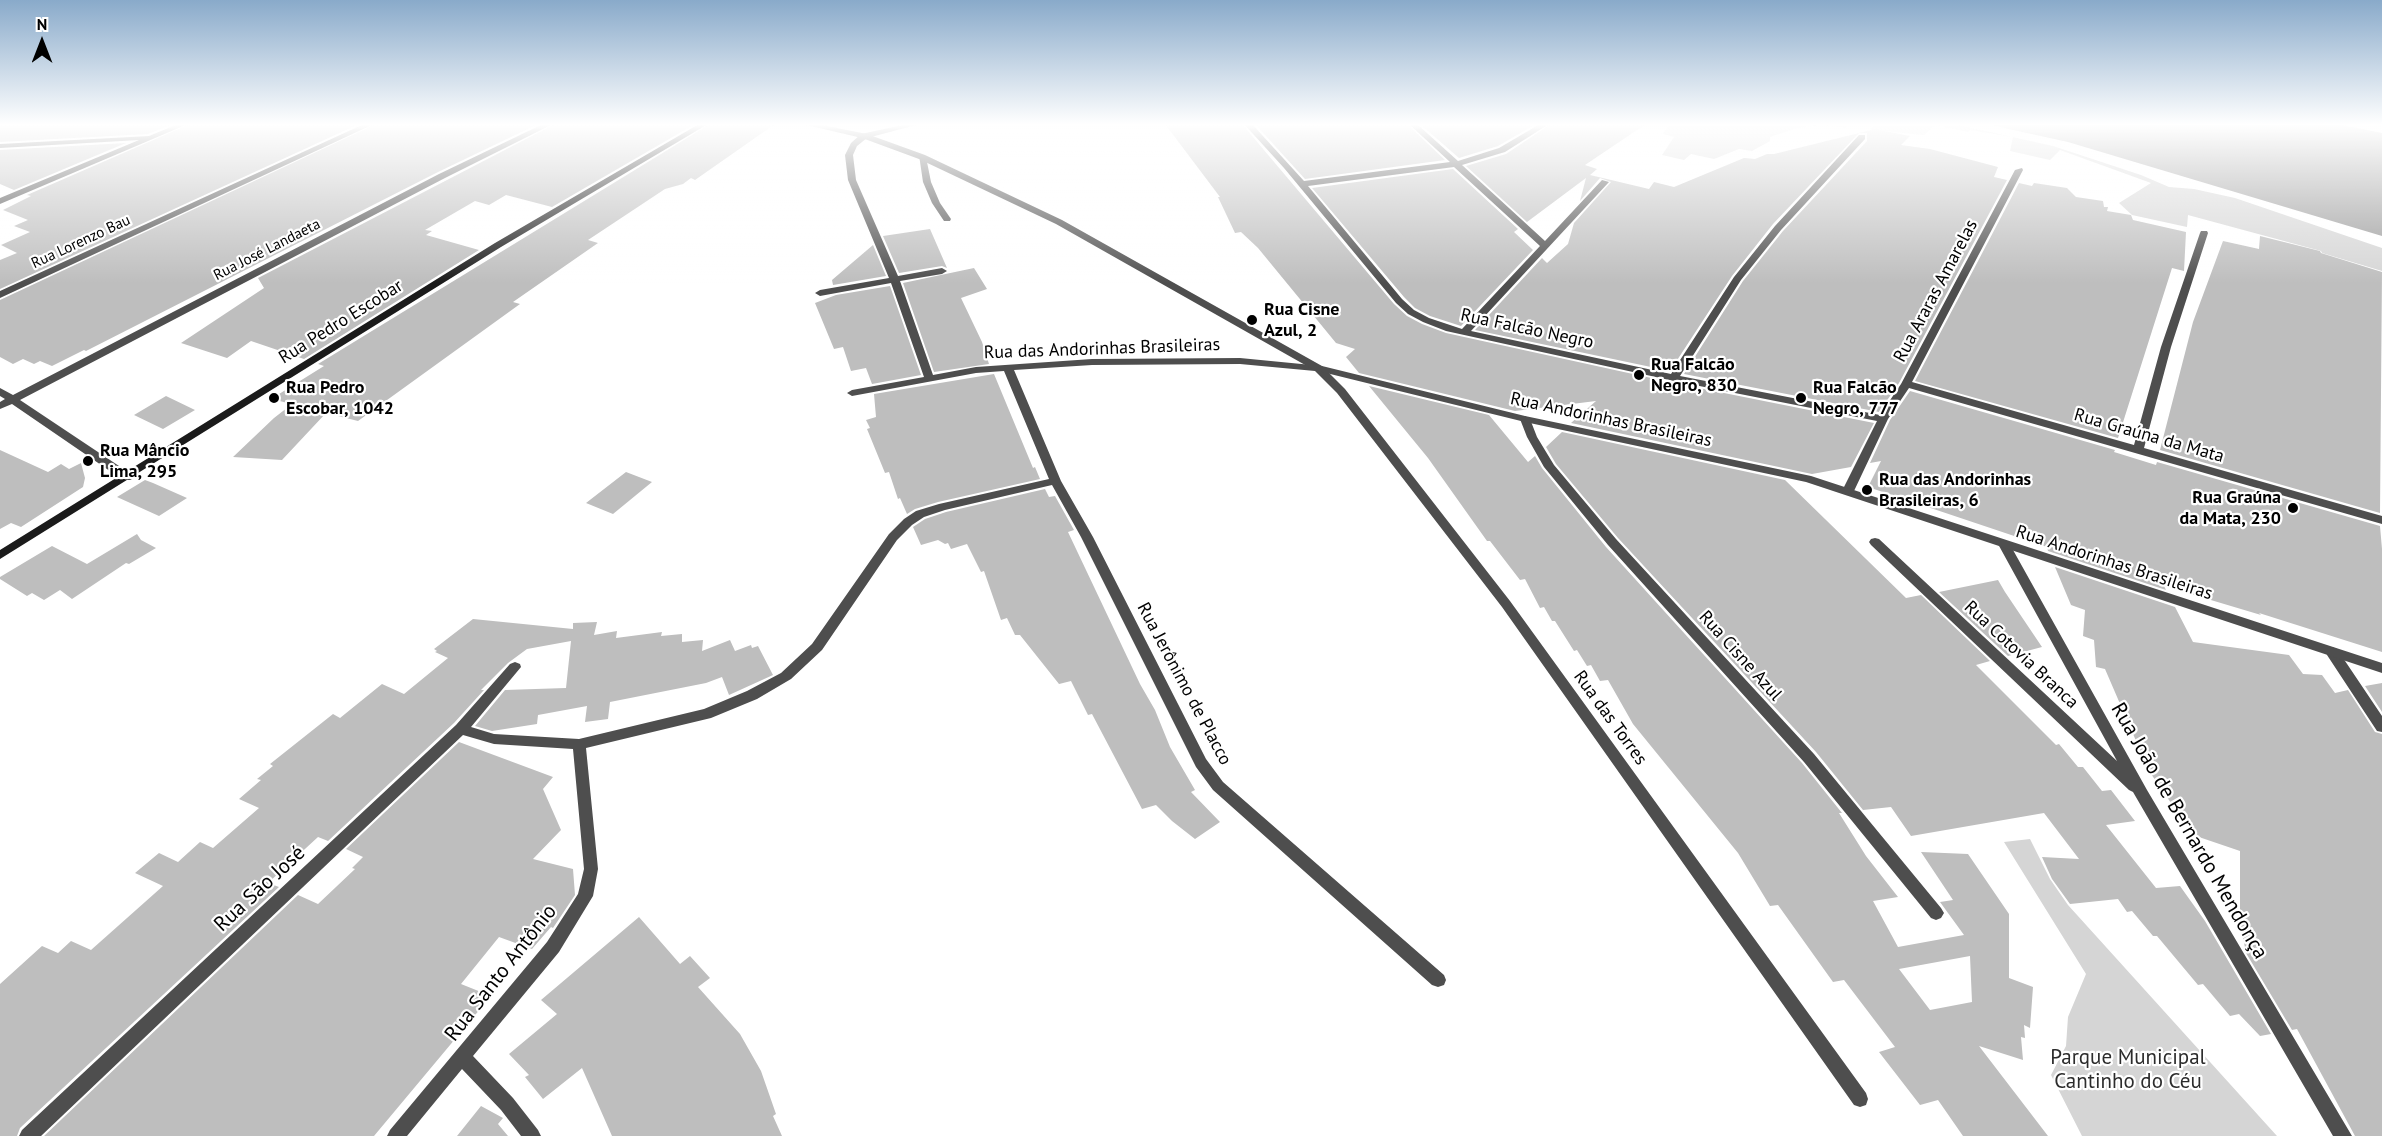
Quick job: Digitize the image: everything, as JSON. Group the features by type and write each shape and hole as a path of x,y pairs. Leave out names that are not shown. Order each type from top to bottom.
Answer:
{"main road":[{"name":"Rua Pedro Escobar","path":"0,555 498,245 614,177"}],"street":[{"path":"0,201 58,177"},
{"name":"Rua Lorenzo Bau","path":"0,295 255,177"},
{"name":"Rua José Landaeta","path":"0,406 440,177"},
{"path":"852,177 895,280 929,377"},
{"path":"926,177 947,219"},
{"name":"Rua Andorinhas Brasileiras","path":"964,177 1059,222 1318,368 1525,418 1848,491 2382,668"},
{"name":"Rua Falcão Negro","path":"1296,177 1399,301 1426,320 1464,332 1674,378 1883,419"},
{"path":"1302,184 1356,177"},
{"path":"1470,177 1545,246"},
{"path":"1674,378 1737,279 1778,228 1825,177"},
{"name":"Rua Araras Amarelas","path":"1848,491 1883,419 1906,384 2015,177"},
{"path":"1464,332 1605,183"},
{"path":"2138,450 2166,346 2204,233"},
{"path":"820,293 942,270"},
{"name":"Rua das Andorinhas Brasileiras","path":"852,393 929,377 1007,367 1092,362 1240,361 1318,368"},
{"name":"Rua Jerônimo de Placco","path":"1007,367 1055,481 1087,537 1201,763 1218,786 1438,980"},
{"name":"Rua das Torres","path":"1318,368 1341,391 1506,604 1860,1099"},
{"name":"Rua Graúna da Mata","path":"1906,384 2382,520"},
{"path":"0,391 127,477"},
{"name":"Rua Cisne Azul","path":"1525,418 1532,437 1550,467 1612,542 1809,758 1936,914"},
{"path":"461,729 494,739 579,744 706,714 752,695 786,676 817,647 893,537 908,522 920,514 943,507 1055,481"},
{"name":"Rua Cotovia Branca","path":"1875,542 2142,794"},
{"name":"Rua João de Bernardo Mendonça","path":"2004,544 2142,794 2343,1136"},
{"path":"2332,652 2382,727"},
{"name":"Rua São José","path":"28,1136 461,729 515,667"},
{"name":"Rua Santo Antônio","path":"396,1136 553,947 585,896 591,869 579,744"},
{"path":"462,1057 507,1104 532,1136"}],"green space":[{"path":"2134,177 2146,177 2169,187 2194,189 2235,198 2382,248 2382,271 2321,251 2188,215 2187,227 2132,215 2119,203 2151,183"},
{"name":"Parque Municipal Cantinho do Céu","path":"2030,839 2050,879 2068,905 2277,1136 2082,1136 2051,1075 2066,1046 2068,1017 2086,974 2004,842"}],"shaded area":[{"path":"2185,177 2382,177 2382,236"}],"building":[{"path":"0,177 45,177 14,190 0,184"},
{"path":"68,177 244,177 0,289 0,260 17,253 1,245 30,232 14,226 28,220 3,210 31,196 27,195"},
{"path":"263,177 428,177 86,351 52,366 40,361 34,364 23,359 13,364 0,357 0,300"},
{"path":"453,177 604,177 552,207 506,195 489,205 475,201 425,230 432,231 426,235 479,250 304,359 251,341 227,358 181,343 264,288 258,278"},
{"path":"623,177 699,177 665,189 588,240 598,243 513,302 520,304 358,421 326,413 282,460 233,457 292,404 271,399 324,366 318,364"},
{"path":"1205,177 1287,177 1394,304 1407,316 1446,333 1674,383 1874,423 1851,467 1812,474 1571,423 1596,401 1515,411 1359,373 1346,357 1355,349 1336,343 1258,248 1241,232 1235,233 1218,197 1220,197"},
{"path":"1394,177 1462,177 1518,229 1514,232 1533,250 1461,326 1430,316 1415,308 1312,188"},
{"path":"1478,177 1598,177 1649,189 1654,182 1674,187 1698,177 1817,177 1773,224 1732,276 1670,371 1475,330 1542,258 1547,263 1568,244 1574,223 1611,182 1600,178 1580,201 1586,178 1527,222"},
{"path":"1833,177 1994,177 2007,180 1899,383 1879,412 1684,374 1743,281 1783,231"},
{"path":"2019,183 2067,188 2076,197 2103,201 2104,207 2108,207 2107,211 2131,215 2133,220 2186,232 2184,271 2172,268 2118,438 1915,381"},
{"path":"930,229 947,268 942,266 899,273 883,236"},
{"path":"2260,236 2320,251 2382,272 2380,513 2160,450 2193,322 2223,241 2259,249"},
{"path":"873,245 886,276 833,285 832,280"},
{"path":"974,268 987,289 961,298 982,342 989,364 934,372 903,283"},
{"path":"890,286 921,375 872,384 866,368 851,371 843,347 834,349 815,303 836,295"},
{"path":"994,374 1033,468 1035,467 1040,479 938,502 907,514 900,498 898,499 889,472 885,473 867,429 870,428 866,420 876,417 874,394"},
{"path":"1369,386 1489,415 1528,462 1535,456 1542,468 1606,547 1802,763 1842,813 1839,813 1866,856 1898,897 1873,901 1898,947 1964,935 1940,902 1953,900 1921,852 1968,854 2009,914 2009,978 2033,987 2030,1028 2024,1025 2025,1038 2021,1037 2023,1060 1979,1046 2048,1136 1963,1136 1938,1100 1920,1105 1879,1052 1895,1047 1844,980 1833,982 1778,905 1770,906 1738,853 1633,724 1608,680 1600,681 1591,665 1587,666 1577,650 1574,651 1544,607 1540,608 1525,579 1520,580 1490,541 1487,541 1428,458","holes":["1970,956 1972,1002 1930,1010 1899,969"]},
{"path":"1910,391 2115,450 2114,452 2156,465 2157,462 2380,526 2382,652 2164,586 2166,590 1868,487 1881,461 1870,463 1890,420"},
{"path":"166,396 195,410 163,429 134,415"},
{"path":"1562,432 1785,480 1906,598 1921,595 1990,661 1976,665 2056,745 2059,744 2078,767 2083,767 2102,791 2111,790 2135,821 2106,825 2156,888 2180,886 2205,921 2271,1034 2260,1036 2239,1014 2230,1016 2203,984 2198,985 2157,936 2153,936 2132,911 2127,912 2118,899 2070,904 2052,879 2042,857 2079,859 2044,813 1911,836 1891,807 1863,810 1816,752 1618,538 1556,464 1546,447"},
{"path":"0,450 48,472 61,464 69,469 81,463 85,478 83,487 21,527 11,523 0,529"},
{"path":"626,472 652,482 613,514 586,503"},
{"path":"145,480 187,498 159,516 117,497"},
{"path":"1045,489 1049,497 1055,496 1074,530 1068,532 1140,684 1155,710 1170,747 1195,790 1191,792 1220,822 1195,839 1156,805 1142,809 1092,714 1088,715 1071,681 1059,684 1020,635 1015,635 1007,618 1001,620 984,571 981,572 967,544 951,549 948,543 945,544 938,540 921,545 913,527 925,519 946,512"},
{"path":"137,534 141,540 156,548 129,564 126,563 72,599 60,590 44,600 32,593 27,596 0,579 52,546 87,564"},
{"path":"2055,567 2175,607 2193,642 2289,655 2303,674 2322,675 2335,693 2348,690 2375,732 2382,734 2382,1136 2355,1136 2297,1029 2292,1030 2246,953 2240,922 2240,851 2193,835 2149,771 2105,669 2096,667 2094,640 2083,636 2085,610 2071,605"},
{"path":"1998,580 2042,647 2008,656 1939,592"},
{"path":"473,619 573,629 573,623 597,622 594,635 617,631 616,638 662,632 661,636 682,634 682,642 703,640 702,651 730,640 735,651 751,645 752,648 758,646 773,675 729,695 722,677 706,683 610,702 608,719 585,722 587,706 538,715 537,724 492,731 475,726 505,690 566,688 571,641 527,649 508,663 481,690 484,690 454,723 328,841 318,837 268,883 279,887 20,1128 17,1136 0,1136 0,984 42,946 58,953 71,941 91,950 163,886 135,873 159,853 178,862 200,842 213,848 259,808 239,799 261,780 257,779 273,766 270,764 333,714 340,718 382,684 404,694 448,658 435,652 437,651 434,649"},
{"path":"2382,683 2382,712 2365,686"},
{"path":"459,742 553,777 543,789 561,830 533,859 573,869 575,895 553,928 551,927 532,949 499,937 461,984 491,996 374,1136 44,1136 298,895 318,904 355,869 352,868 363,857 346,849"},
{"path":"639,917 680,964 690,956 710,978 698,987 740,1034 761,1071 776,1114 773,1116 782,1136 612,1136 582,1068 543,1099 525,1077 529,1075 509,1054 557,1014 541,1000"},
{"path":"481,1106 503,1118 498,1124 508,1136 457,1136"}],"place":[{"name":"Rua Cisne Azul, 2","path":"1252,320"},
{"name":"Rua Falcão Negro, 830","path":"1639,375"},
{"name":"Rua Pedro Escobar, 1042","path":"274,398"},
{"name":"Rua Falcão Negro, 777","path":"1801,398"},
{"name":"Rua Mâncio Lima, 295","path":"88,461"},
{"name":"Rua das Andorinhas Brasileiras, 6","path":"1867,490"},
{"name":"Rua Graúna da Mata, 230","path":"2293,508"}]}
